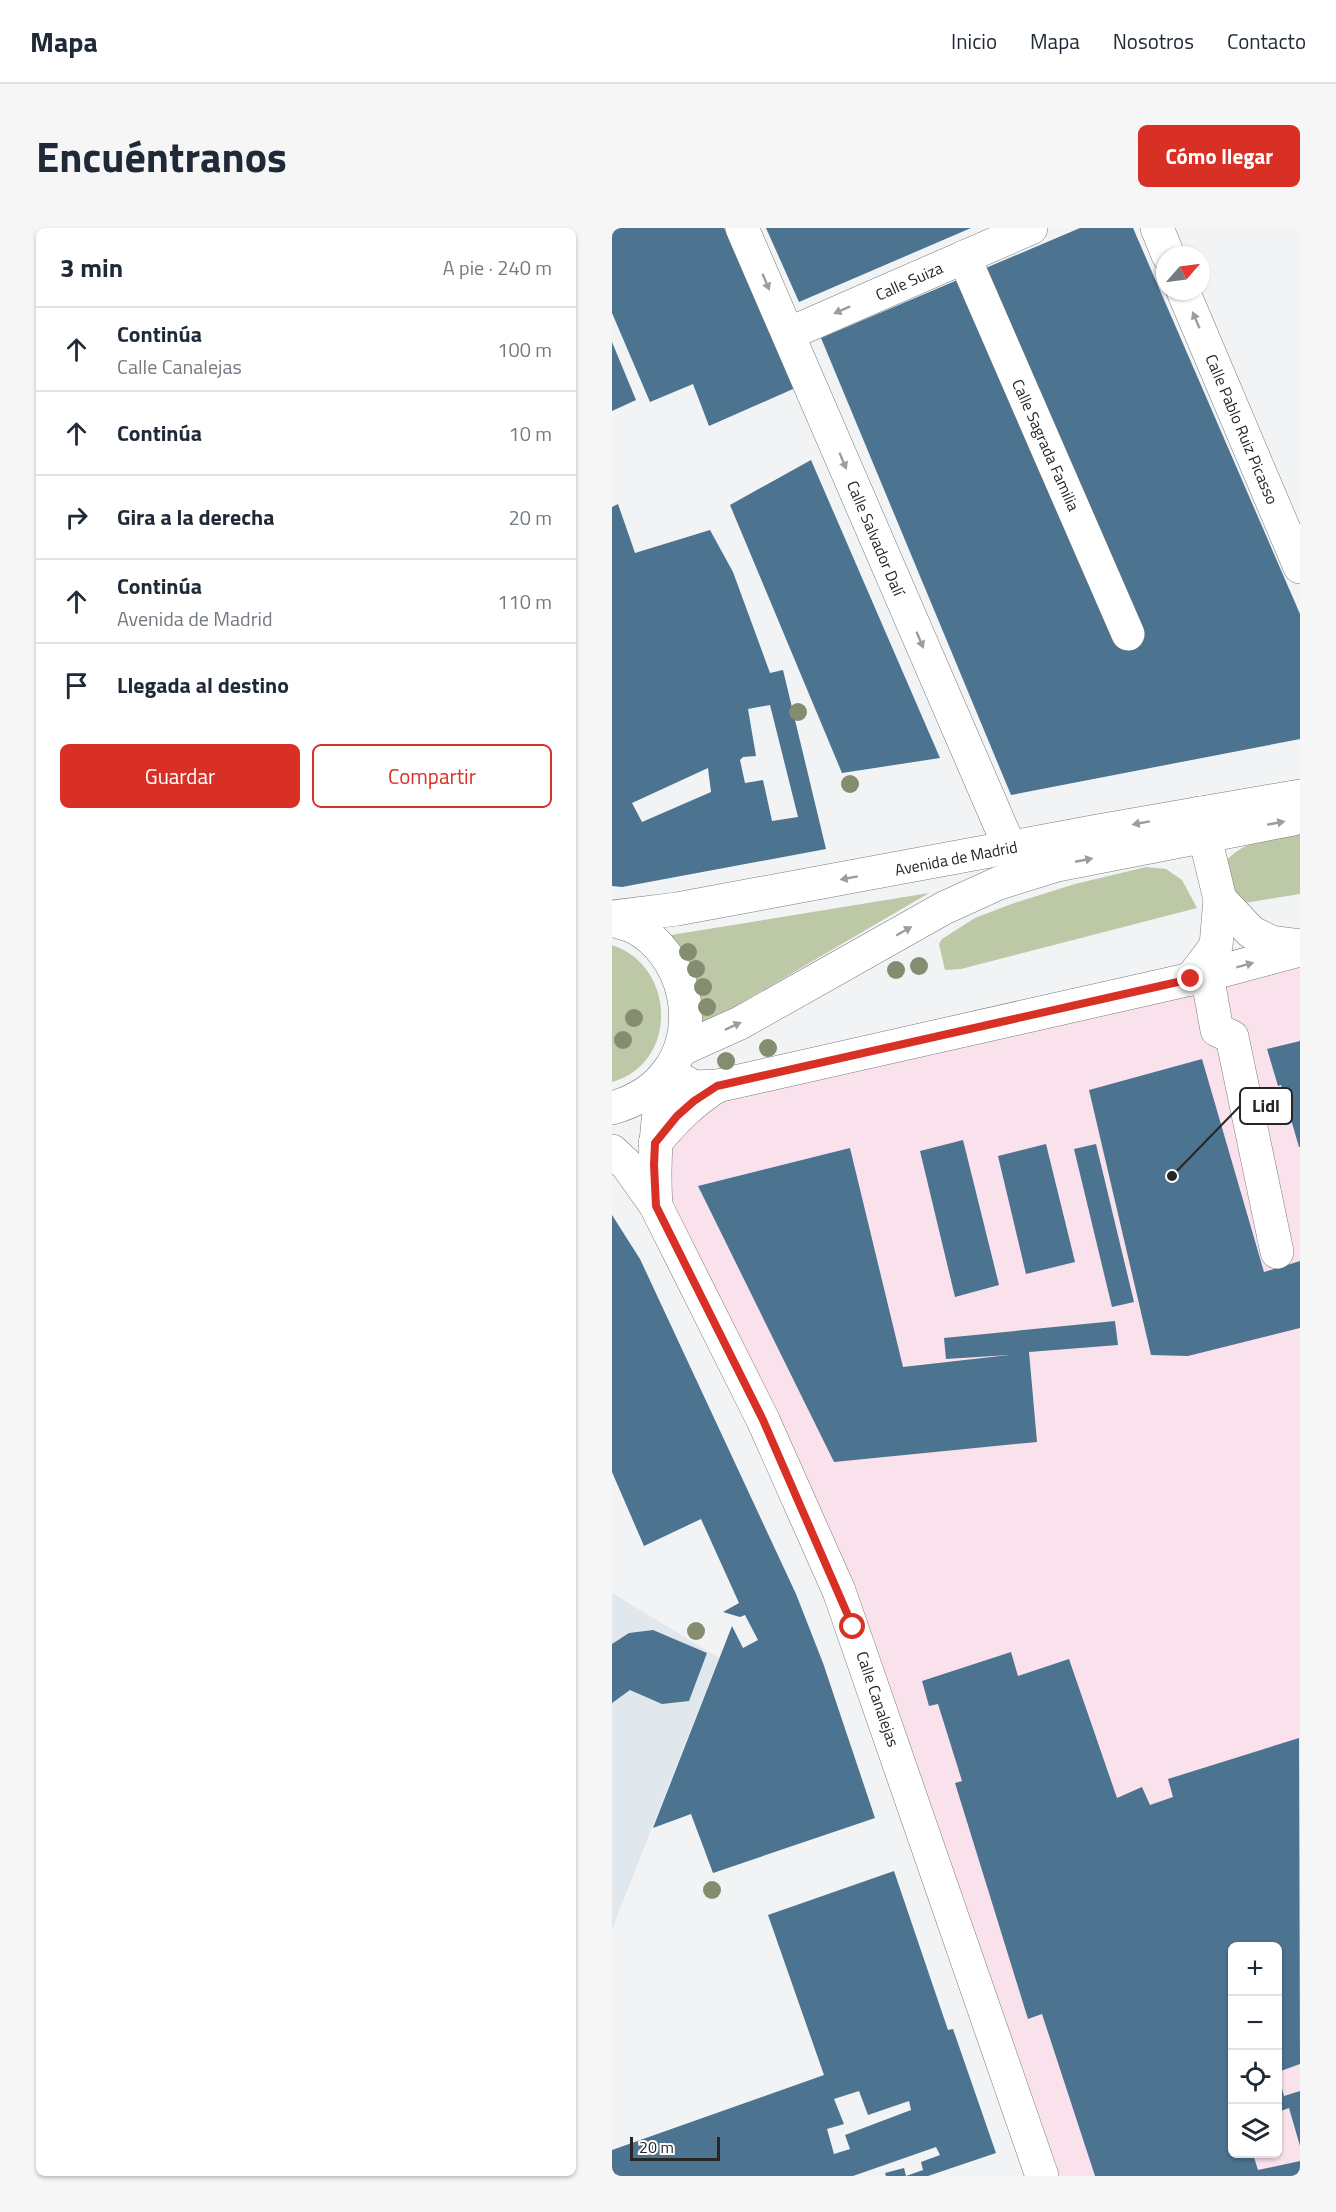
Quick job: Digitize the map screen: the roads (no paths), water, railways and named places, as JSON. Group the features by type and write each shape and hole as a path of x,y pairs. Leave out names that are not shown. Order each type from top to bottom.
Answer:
{"main road":[{"name":"Calle Salvador Dalí","path":"742,228 1010,848"},
{"name":"Calle Suiza","path":"788,334 1031,228"},
{"path":"1157,228 1164,246"},
{"name":"Calle Sagrada Familia","path":"964,257 1128,634"},
{"name":"Calle Pablo Ruiz Picasso","path":"1188,300 1300,567"},
{"name":"Avenida de Madrid","path":"612,1108 629,1103 643,1094 671,1065 740,1023 944,908 999,883 1300,796"},
{"name":"Avenida de Madrid","path":"612,919 1010,848 1202,825 1300,818"},
{"path":"1202,825 1220,899 1216,946 1199,977 1216,1030 1232,1037 1277,1252"},
{"path":"1220,899 1251,932 1270,942 1300,948"},
{"path":"612,919 634,927 657,944 674,967 684,994 686,1022 671,1065 656,1124 654,1165 656,1206"},
{"path":"671,1065 694,1087 717,1086 1199,977 1300,948"},
{"path":"655,1143 677,1116 717,1086"},
{"name":"Calle Canalejas","path":"612,1151 627,1165 656,1206 763,1420 839,1591 892,1738 1042,2176"}],"place":[{"name":"Lidl","path":"1172,1176"}]}
